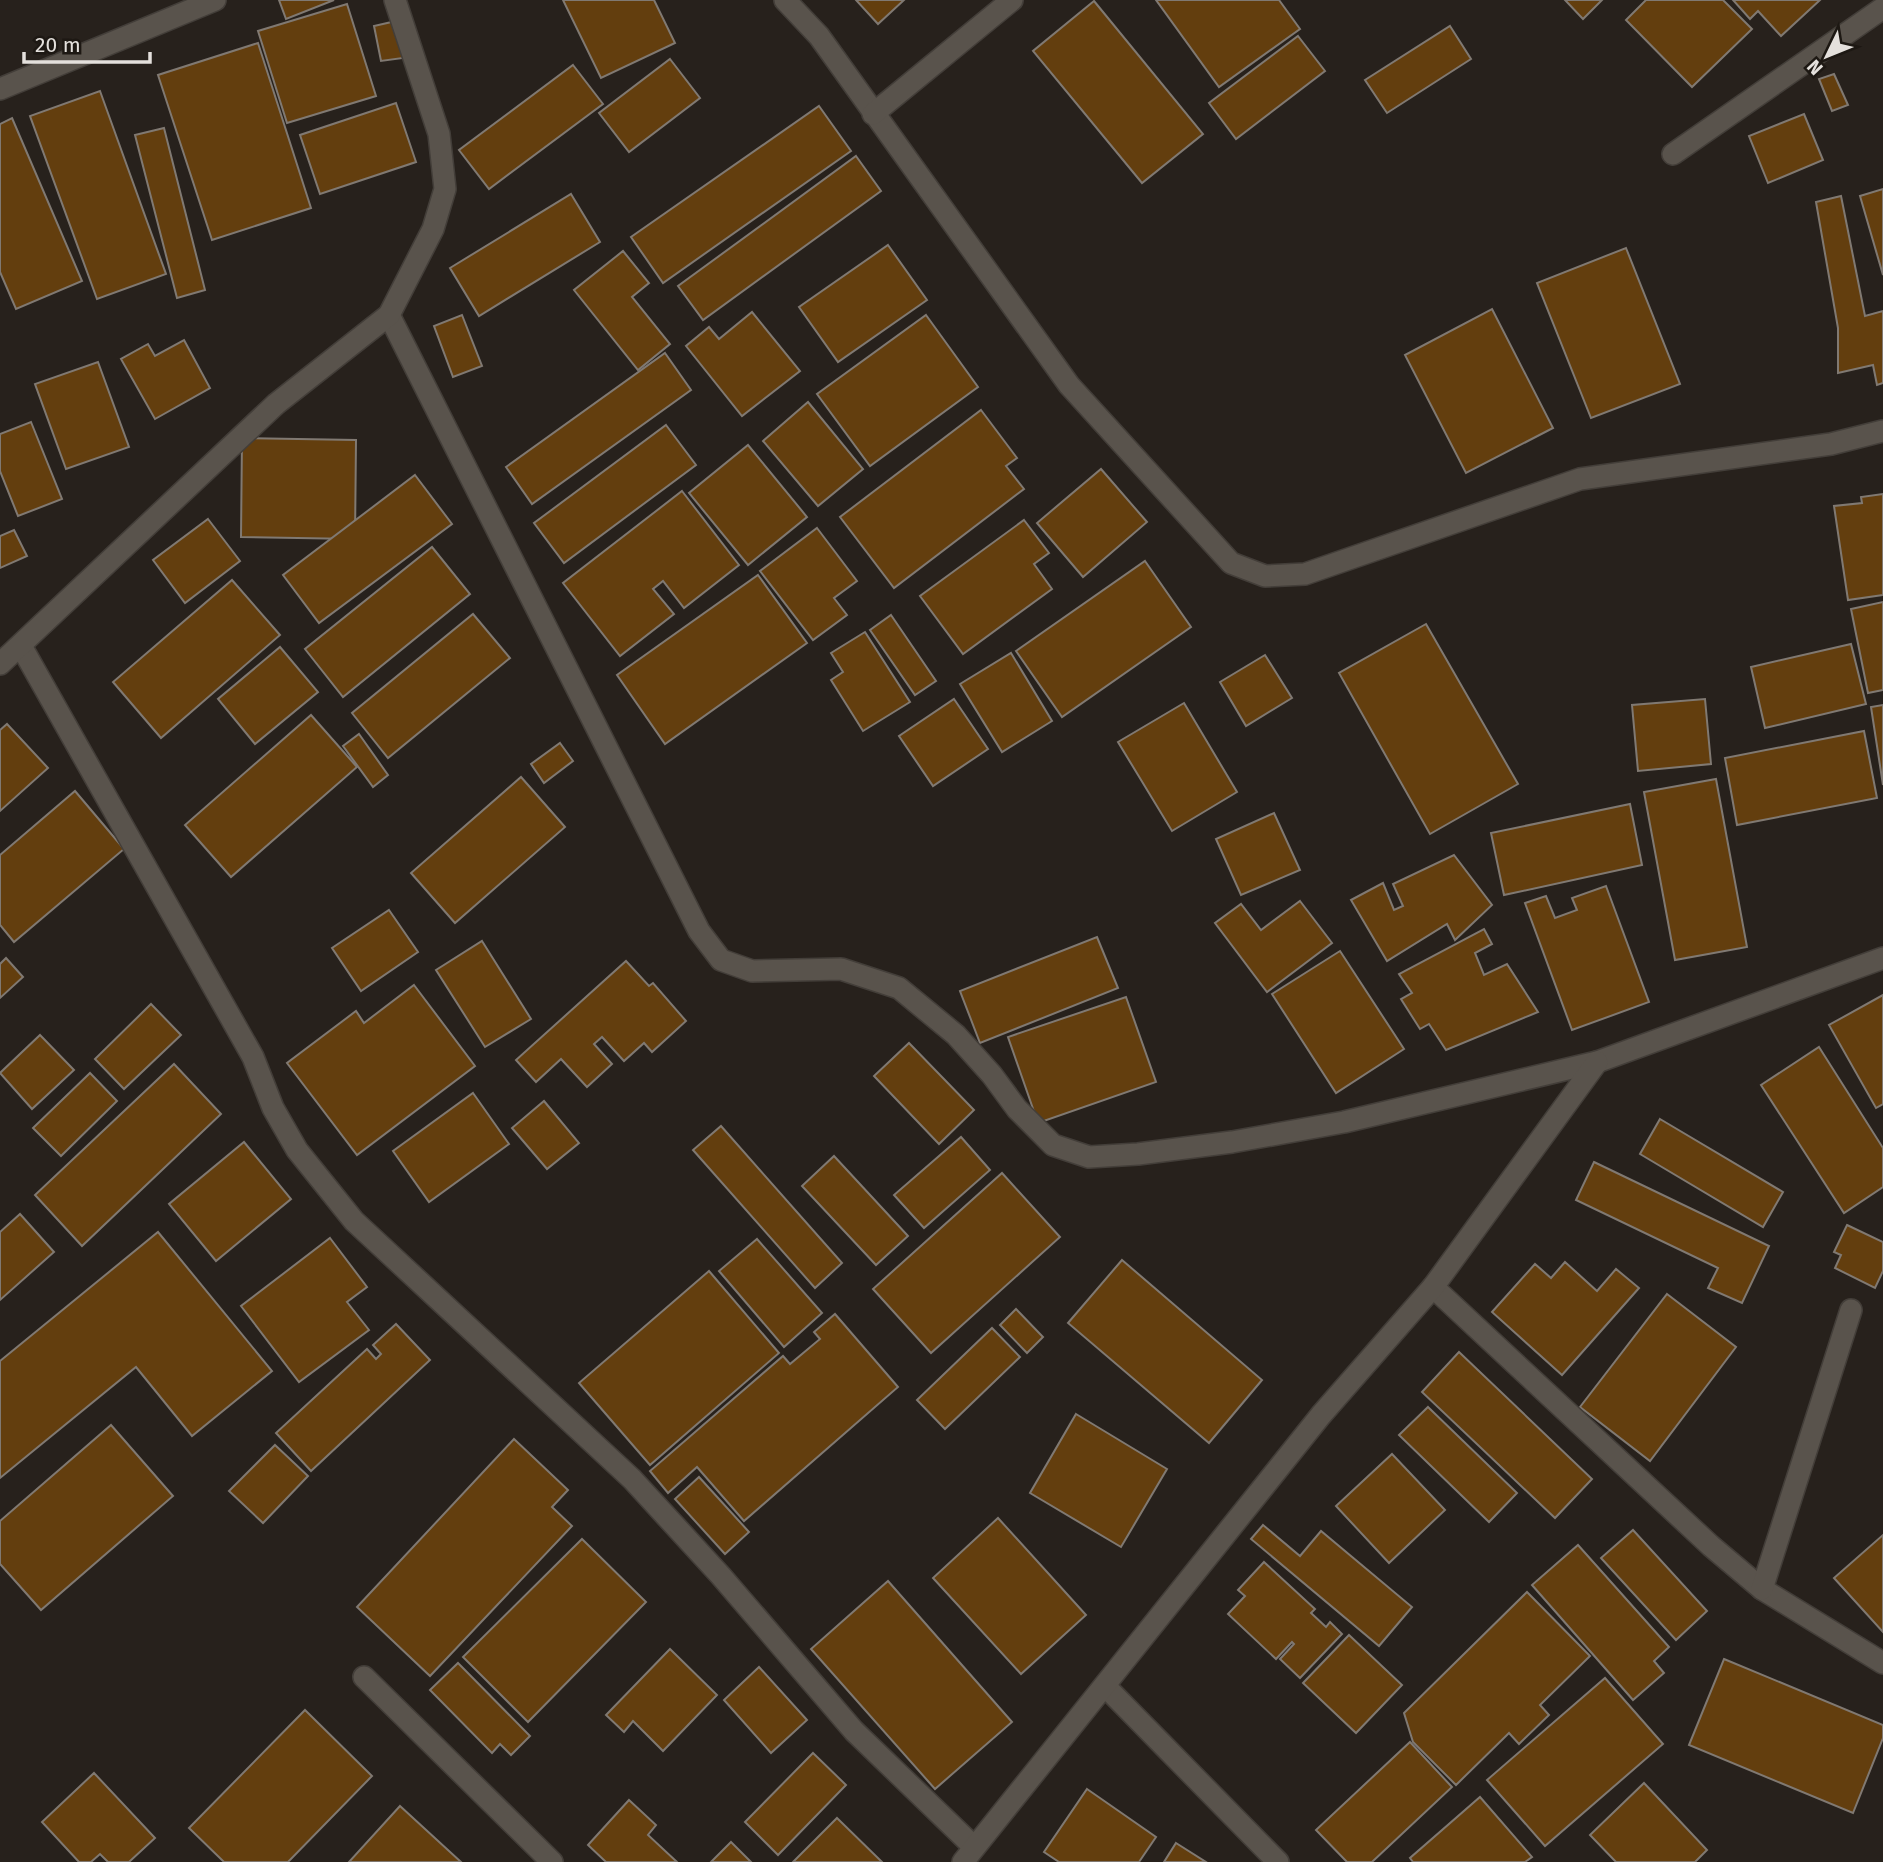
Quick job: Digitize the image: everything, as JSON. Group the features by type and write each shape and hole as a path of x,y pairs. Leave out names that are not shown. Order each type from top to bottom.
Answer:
{"street":[{"path":"0,89 215,0"},
{"path":"0,664 276,404 389,315 433,229 445,188 439,134 395,0"},
{"path":"785,0 819,36 1069,384 1231,563 1265,576 1305,575 1580,480 1831,444 1883,431"},
{"path":"873,114 1012,0"},
{"path":"1673,154 1883,8"},
{"path":"389,315 699,931 721,960 752,971 841,969 899,988 956,1035 992,1075 1017,1109 1053,1145 1089,1157 1138,1154 1231,1142 1332,1124 1597,1062 1883,958"},
{"path":"21,646 253,1057 273,1108 305,1161 354,1221 632,1479 854,1731 969,1855 1321,1415 1433,1287 1597,1062"},
{"path":"1433,1287 1711,1546 1762,1589 1883,1663"},
{"path":"1762,1589 1851,1310"},
{"path":"364,1676 552,1862"},
{"path":"1105,1686 1278,1862"}],"building":[{"path":"279,0 334,0 286,19"},
{"path":"563,0 654,0 675,43 601,78"},
{"path":"856,0 904,0 878,24"},
{"path":"1156,0 1279,0 1300,29 1219,87"},
{"path":"1565,0 1602,0 1583,19"},
{"path":"1646,0 1723,0 1752,29 1692,87 1626,20"},
{"path":"1733,0 1820,0 1781,36 1758,11 1750,19"},
{"path":"1094,1 1203,134 1142,183 1033,51"},
{"path":"347,4 376,96 287,123 258,31"},
{"path":"396,21 403,58 381,61 374,26"},
{"path":"1450,26 1471,59 1387,113 1365,80"},
{"path":"1298,36 1325,71 1236,139 1209,103"},
{"path":"258,43 311,208 212,240 158,75"},
{"path":"670,59 700,98 629,152 599,113"},
{"path":"573,65 603,104 489,189 459,150"},
{"path":"1834,74 1848,105 1832,111 1819,79"},
{"path":"100,91 166,274 97,299 30,116"},
{"path":"396,103 416,162 320,194 300,135"},
{"path":"819,106 851,151 663,283 631,237"},
{"path":"1804,114 1823,160 1768,183 1749,136"},
{"path":"12,118 82,281 16,309 0,272 0,124"},
{"path":"164,128 205,290 177,298 135,135"},
{"path":"856,156 881,191 703,320 678,286"},
{"path":"1883,189 1883,275 1860,196"},
{"path":"571,194 600,242 479,316 450,268"},
{"path":"1841,196 1865,316 1883,311 1883,383 1877,385 1873,365 1838,373 1838,328 1816,202"},
{"path":"888,245 927,300 838,362 799,307"},
{"path":"1626,248 1680,384 1591,418 1537,283"},
{"path":"623,251 649,283 632,297 670,344 638,370 574,290"},
{"path":"1492,309 1553,428 1466,473 1405,355"},
{"path":"752,312 800,371 742,416 686,346 709,327 719,339"},
{"path":"462,315 482,366 453,377 434,326"},
{"path":"926,315 978,387 870,466 817,394"},
{"path":"184,340 210,388 155,419 121,359 148,344 155,356"},
{"path":"665,353 691,390 532,504 506,467"},
{"path":"98,362 129,447 66,469 35,384"},
{"path":"808,402 863,469 818,506 763,441"},
{"path":"981,410 1017,458 1006,466 1024,489 894,588 840,517"},
{"path":"31,422 62,499 18,516 0,471 0,434"},
{"path":"666,425 696,465 564,563 534,523"},
{"path":"242,438 356,440 355,539 241,537"},
{"path":"748,445 807,517 748,565 689,493"},
{"path":"1101,469 1147,522 1083,577 1037,523"},
{"path":"415,475 452,524 319,623 283,575"},
{"path":"682,491 739,565 684,608 663,581 653,589 674,614 620,656 563,583"},
{"path":"1883,494 1883,595 1848,600 1834,506 1862,503 1861,497"},
{"path":"208,519 240,561 185,603 153,560"},
{"path":"1024,520 1049,553 1034,564 1052,589 963,654 920,596"},
{"path":"817,528 857,581 834,598 847,615 813,640 760,571"},
{"path":"14,530 27,556 0,568 0,536"},
{"path":"432,547 470,594 343,697 305,649"},
{"path":"1145,561 1191,627 1062,717 1016,651"},
{"path":"758,575 807,643 665,744 617,675"},
{"path":"232,580 280,635 161,738 113,682"},
{"path":"1883,602 1883,690 1868,693 1851,609"},
{"path":"473,614 510,658 388,758 352,713"},
{"path":"891,615 936,681 915,695 870,630"},
{"path":"1426,624 1518,784 1430,834 1339,673"},
{"path":"865,632 910,702 863,731 831,680 843,672 831,653"},
{"path":"1851,644 1866,704 1765,728 1751,667"},
{"path":"280,647 318,692 255,744 218,699"},
{"path":"1011,653 1052,721 1002,752 960,684"},
{"path":"1265,655 1292,698 1246,726 1220,682"},
{"path":"954,699 988,749 933,786 899,736"},
{"path":"1705,699 1711,764 1638,771 1632,705"},
{"path":"1184,703 1237,792 1172,831 1118,742"},
{"path":"1883,705 1883,785 1871,707"},
{"path":"311,715 357,767 231,877 185,825"},
{"path":"7,724 48,768 0,811 0,730"},
{"path":"1864,731 1877,798 1737,825 1725,758"},
{"path":"359,734 388,775 373,787 343,746"},
{"path":"560,743 573,761 544,783 531,764"},
{"path":"521,777 565,827 455,923 411,873"},
{"path":"1716,779 1747,947 1675,960 1644,792"},
{"path":"75,791 124,849 14,942 0,925 0,855"},
{"path":"1630,804 1642,865 1504,895 1491,833"},
{"path":"1274,813 1300,870 1241,895 1216,839"},
{"path":"1454,855 1492,905 1455,940 1447,924 1387,961 1351,900 1383,883 1394,910 1403,906 1393,884"},
{"path":"1606,886 1649,1002 1572,1030 1525,903 1546,896 1555,918 1577,910 1572,898"},
{"path":"1300,901 1332,943 1267,992 1215,923 1241,904 1261,930"},
{"path":"389,910 418,952 361,991 332,948"},
{"path":"1484,929 1492,944 1475,953 1484,975 1507,964 1538,1012 1446,1050 1429,1024 1420,1029 1401,999 1412,993 1399,974"},
{"path":"1097,937 1118,988 980,1043 960,991"},
{"path":"482,941 531,1019 485,1047 436,970"},
{"path":"1340,951 1404,1049 1336,1093 1272,994"},
{"path":"6,958 23,977 0,998 0,964"},
{"path":"626,961 649,986 653,983 686,1021 652,1052 644,1043 624,1061 602,1037 594,1044 612,1064 587,1087 561,1059 536,1082 516,1060"},
{"path":"414,985 475,1066 357,1155 287,1063 356,1011 364,1023"},
{"path":"1883,995 1883,1104 1876,1108 1829,1025"},
{"path":"1126,997 1156,1082 1038,1123 1008,1037"},
{"path":"151,1004 181,1035 124,1089 95,1059"},
{"path":"40,1035 74,1070 32,1109 0,1073"},
{"path":"909,1043 974,1110 939,1144 874,1076"},
{"path":"1819,1047 1883,1148 1883,1187 1844,1213 1761,1085"},
{"path":"174,1064 221,1114 82,1246 35,1195"},
{"path":"90,1073 117,1101 61,1156 33,1128"},
{"path":"473,1093 509,1144 429,1202 393,1151"},
{"path":"544,1101 579,1143 547,1169 512,1128"},
{"path":"1660,1119 1783,1192 1763,1227 1640,1154"},
{"path":"721,1126 842,1263 815,1288 693,1150"},
{"path":"961,1137 990,1170 924,1228 894,1195"},
{"path":"244,1142 291,1199 216,1261 169,1204"},
{"path":"834,1156 908,1236 876,1265 802,1186"},
{"path":"1594,1162 1769,1246 1742,1303 1708,1288 1718,1268 1576,1200"},
{"path":"1002,1173 1060,1237 931,1353 873,1289"},
{"path":"20,1214 54,1252 0,1300 0,1232"},
{"path":"1847,1225 1883,1242 1883,1271 1875,1288 1835,1268 1841,1255 1834,1252"},
{"path":"158,1232 272,1371 192,1436 136,1367 0,1478 0,1361"},
{"path":"330,1238 367,1287 347,1302 369,1330 299,1382 241,1306"},
{"path":"757,1239 822,1313 784,1347 719,1271"},
{"path":"1122,1260 1262,1380 1209,1443 1068,1323"},
{"path":"1565,1262 1597,1291 1616,1269 1639,1288 1562,1375 1492,1312 1535,1264 1551,1278"},
{"path":"709,1271 779,1353 650,1465 579,1383"},
{"path":"1667,1294 1736,1347 1650,1461 1580,1407"},
{"path":"1016,1309 1043,1337 1027,1353 1000,1325"},
{"path":"835,1314 898,1387 744,1521 697,1467 668,1493 650,1471 783,1356 790,1364 820,1339 814,1332"},
{"path":"396,1324 430,1360 311,1471 276,1433 367,1349 376,1359 381,1354 373,1345"},
{"path":"992,1328 1020,1357 945,1429 917,1400"},
{"path":"1459,1352 1592,1479 1555,1518 1422,1392"},
{"path":"1428,1407 1517,1493 1489,1522 1399,1435"},
{"path":"1076,1414 1167,1469 1121,1547 1030,1493"},
{"path":"111,1425 173,1496 41,1610 0,1564 0,1521"},
{"path":"514,1439 568,1490 552,1507 572,1526 430,1676 357,1607"},
{"path":"275,1445 308,1476 263,1523 229,1491"},
{"path":"1392,1454 1445,1510 1389,1563 1336,1506"},
{"path":"699,1477 749,1532 725,1554 675,1499"},
{"path":"998,1518 1086,1615 1021,1674 933,1578"},
{"path":"1263,1525 1300,1556 1321,1531 1412,1607 1379,1646 1251,1539"},
{"path":"1633,1530 1707,1611 1676,1640 1601,1558"},
{"path":"1883,1535 1883,1632 1834,1578"},
{"path":"582,1539 646,1602 528,1722 463,1657"},
{"path":"1578,1545 1669,1647 1654,1661 1664,1673 1633,1700 1532,1585"},
{"path":"1264,1562 1315,1609 1311,1613 1326,1627 1330,1622 1342,1634 1300,1678 1280,1659 1294,1644 1292,1642 1276,1659 1228,1614 1245,1596 1238,1590"},
{"path":"888,1581 1012,1722 935,1789 811,1649"},
{"path":"1527,1592 1590,1656 1540,1705 1549,1715 1519,1744 1509,1733 1456,1785 1413,1742 1404,1713"},
{"path":"1349,1635 1402,1685 1356,1733 1303,1683"},
{"path":"670,1649 717,1695 663,1751 633,1721 624,1732 606,1715"},
{"path":"1724,1659 1883,1725 1883,1738 1853,1813 1689,1745"},
{"path":"458,1663 530,1736 511,1755 500,1744 492,1753 430,1690"},
{"path":"759,1667 807,1720 771,1753 724,1700"},
{"path":"1605,1678 1663,1744 1545,1846 1487,1780"},
{"path":"305,1710 372,1776 288,1862 224,1862 189,1828"},
{"path":"1410,1742 1452,1787 1372,1862 1347,1862 1316,1830"},
{"path":"813,1753 846,1785 778,1855 745,1822"},
{"path":"94,1773 155,1838 129,1862 108,1862 100,1854 91,1862 79,1862 42,1822"},
{"path":"1644,1783 1707,1850 1695,1862 1616,1862 1590,1835"},
{"path":"1087,1789 1156,1837 1139,1862 1059,1862 1044,1852"},
{"path":"1480,1797 1532,1857 1525,1862 1413,1862 1410,1858"},
{"path":"629,1800 656,1825 648,1835 677,1862 606,1862 588,1845"},
{"path":"400,1806 461,1862 349,1862"},
{"path":"837,1818 882,1862 793,1862"},
{"path":"731,1842 751,1862 711,1862"},
{"path":"1176,1843 1206,1862 1164,1862"}]}
